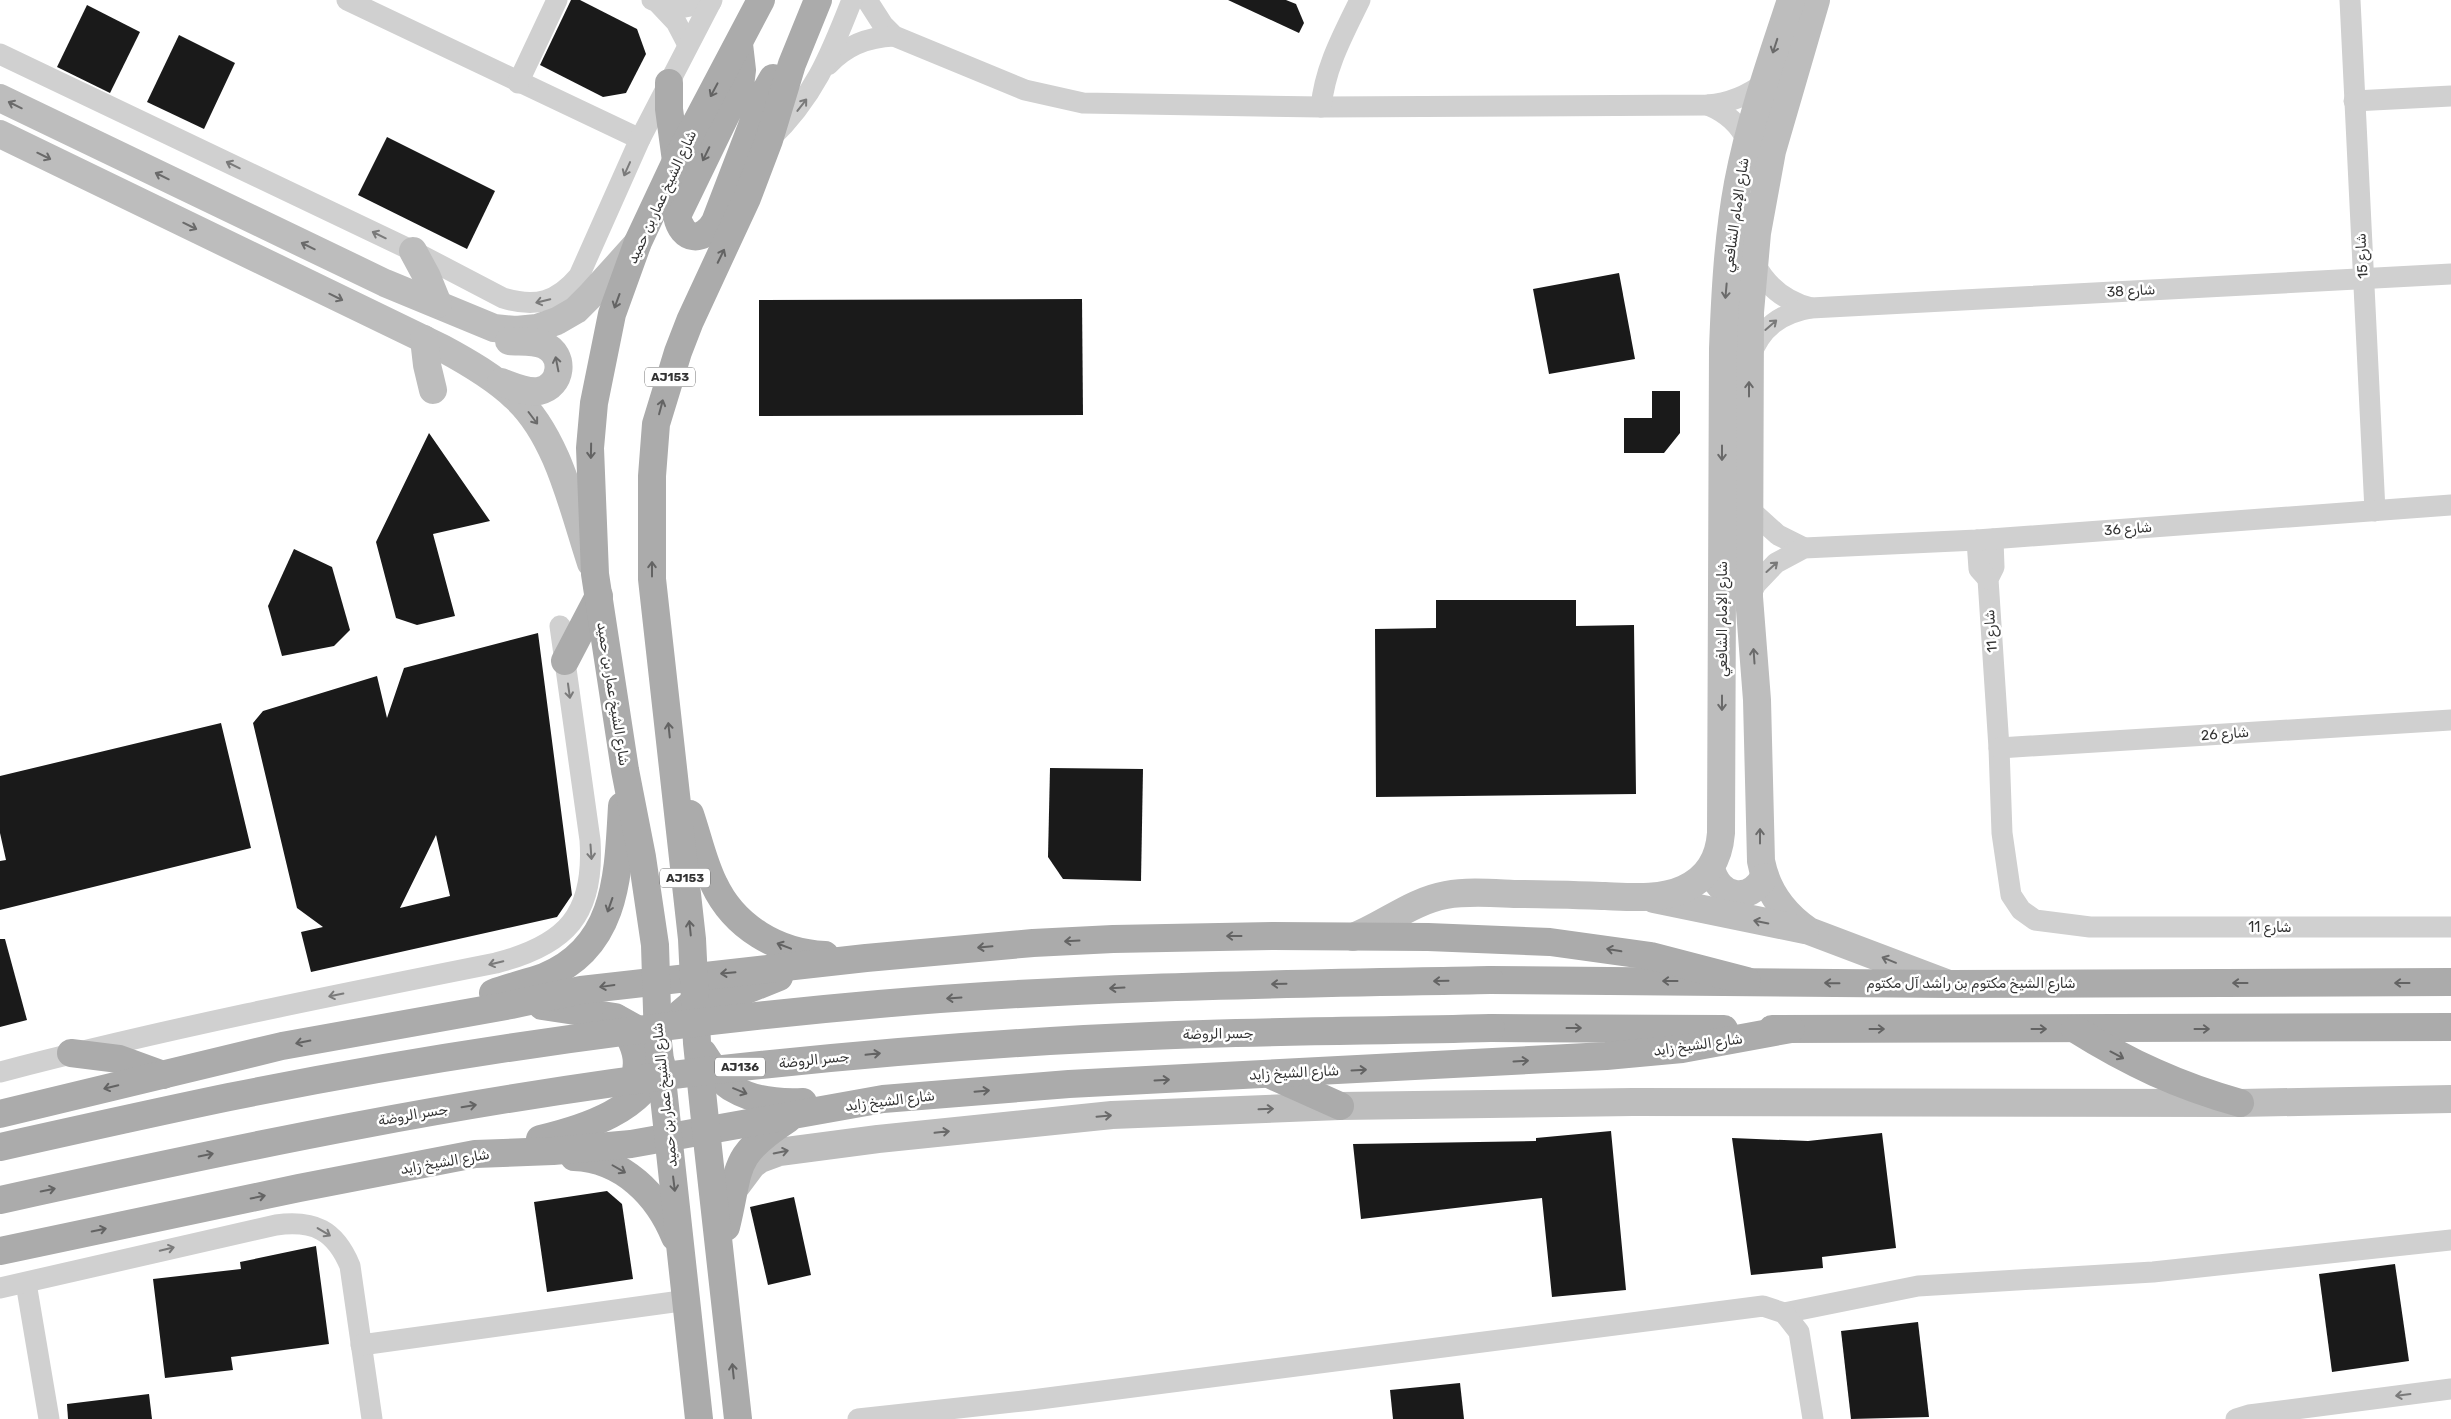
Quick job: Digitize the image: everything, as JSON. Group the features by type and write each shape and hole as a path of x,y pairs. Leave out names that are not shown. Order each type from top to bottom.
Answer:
{"main road":[{"name":"شارع الشيخ عمار بن حميد","path":"738,1419 702,1096 702,1051 678,990 655,945 642,857 625,770 597,585 590,456 594,403 612,314 638,242 676,161 761,0"},
{"name":"شارع الشيخ عمار بن حميد","path":"698,1414 688,1300 668,1136 662,1052 692,939 652,579 652,476 656,424 665,389 690,321 747,198 769,140 792,64 818,0"},
{"path":"739,43 742,70 740,86 677,216 679,228 688,235 699,237 709,232 715,222 768,86 778,72 792,64"},
{"path":"669,83 669,109 676,161"},
{"path":"565,661 597,585"},
{"path":"402,1024 544,976 562,967 578,955 593,939 605,920 613,900 619,853 625,770"},
{"path":"674,779 690,813 714,884 728,907 746,926 767,940 790,949 814,955 866,958"},
{"path":"678,990 794,967 866,958 1122,938 1193,936 1428,937 1550,942 1651,956 1747,981"},
{"path":"794,967 762,986 728,994 713,1002 704,1018 702,1051 724,1081 733,1089 770,1101 791,1103 883,1099"},
{"name":"شارع الشيخ مكتوم بن راشد آل مكتوم","path":"0,1147 232,1096 429,1062 617,1033 879,1004 1060,991 1490,980 1950,984 2451,982"},
{"path":"0,1114 282,1046 511,1005 581,990 678,990 728,994"},
{"path":"475,1154 569,1132 597,1122 626,1106 643,1090 662,1052 678,990"},
{"path":"511,1005 564,1008 615,1017 638,1028 662,1052 686,1070 702,1096"},
{"path":"615,1017 628,1032 637,1054 637,1077 626,1106"},
{"path":"1791,1029 2451,1027"},
{"name":"جسر الروضة","path":"0,1200 249,1146 443,1110 708,1071 887,1052 1066,1040 1490,1028 1791,1029"},
{"name":"شارع الشيخ زايد","path":"0,1251 299,1188 475,1154 631,1144 883,1099 1069,1084 1270,1075 1644,1053 1728,1042 1791,1029"},
{"path":"2075,1029 2114,1054 2154,1074 2196,1091 2240,1103"},
{"path":"71,1053 119,1059 163,1075"},
{"path":"1270,1075 1340,1106"},
{"path":"720,1248 730,1211 736,1175 749,1150 758,1139 795,1115"},
{"path":"398,1170 576,1157 605,1162 632,1178 661,1208 682,1255"}],"street":[{"path":"347,0 640,139"},
{"path":"518,82 557,0"},
{"path":"821,74 852,0"},
{"path":"867,0 883,25 894,36 1025,90 1062,100 1104,104 1321,107 1708,105 1732,101 1754,90 1764,82"},
{"path":"1321,107 1326,75 1331,60 1360,0"},
{"name":"شارع الإمام الشافعي","path":"1711,868 1717,855 1721,833 1724,309 1734,207 1748,142 1764,82 1790,0"},
{"name":"شارع الإمام الشافعي","path":"1816,0 1772,151 1754,262 1750,312 1749,597 1758,720 1760,846 1764,876 1782,908 1794,921 1809,931 1950,984"},
{"name":"شارع 15","path":"2350,0 2375,511"},
{"path":"656,2 680,8 711,1"},
{"path":"0,54 412,251 503,298 520,303 537,303 553,298 568,289 579,276 640,139 711,1"},
{"path":"656,2 676,22 688,45"},
{"path":"769,140 796,113 821,74 840,53 865,40 894,36"},
{"path":"2354,101 2451,96"},
{"path":"0,98 385,283 494,328 516,330 537,328 558,321 576,310 638,242"},
{"path":"1708,105 1728,116 1736,123 1748,142"},
{"path":"0,134 424,339 495,380 516,398 534,418 548,441 597,585"},
{"path":"412,251 427,277 438,304"},
{"name":"شارع 38","path":"1754,262 1760,274 1780,294 1800,305 1811,308"},
{"name":"شارع 38","path":"1749,362 1759,338 1777,320 1787,314 1811,308 2451,274"},
{"path":"385,283 448,322 472,333 500,340 543,344 552,350 558,360 559,371 555,381 547,388 536,392 495,380"},
{"path":"424,339 427,365 433,390"},
{"name":"شارع 36","path":"1749,597 1756,584 1776,562 1804,548 1985,540 2451,505"},
{"name":"شارع 36","path":"1748,508 1778,535 1804,548"},
{"name":"شارع 11","path":"1985,540 1979,569 1988,579 1999,748 2002,833 1998,896 2001,906 2013,921 2021,927 2039,932 2090,927 2451,927"},
{"path":"0,1072 71,1053 286,1004 496,963 526,955 552,942 572,922 586,897 592,869 590,840 560,626"},
{"name":"شارع 26","path":"1999,748 2451,720"},
{"path":"1646,897 1682,890 1698,881 1711,868 1718,886 1734,894 1752,891 1764,876"},
{"path":"1353,937 1392,920 1416,905 1446,895 1485,893 1646,897 1809,931"},
{"path":"730,1211 736,1188 743,1175 760,1159 779,1152 878,1139 1112,1115 1340,1106 1662,1102 2240,1103 2451,1099"},
{"path":"0,1288 295,1222 313,1226 330,1235 342,1248 350,1266 372,1419"},
{"path":"858,1419 979,1412 1751,1307 1762,1306 1784,1313 1918,1286 2153,1272 2451,1240"},
{"path":"26,1282 49,1419"},
{"path":"361,1345 688,1300"},
{"path":"1784,1313 1799,1332 1813,1419"},
{"path":"2236,1419 2249,1415 2451,1389"}],"building":[{"path":"571,0 580,0 637,29 646,54 626,93 603,97 540,65"},
{"path":"1228,0 1286,0 1296,4 1304,23 1299,33"},
{"path":"87,5 140,32 110,93 57,67"},
{"path":"179,35 235,63 204,129 147,102"},
{"path":"387,137 495,191 467,249 358,195"},
{"path":"1619,273 1635,359 1549,374 1533,289"},
{"path":"1082,299 1083,415 759,416 759,300"},
{"path":"1652,391 1680,391 1680,433 1664,453 1624,453 1624,418 1652,418"},
{"path":"429,433 490,521 433,534 455,616 417,625 396,618 376,542"},
{"path":"294,549 332,567 350,630 334,646 282,656 268,606"},
{"path":"1436,600 1576,600 1576,626 1634,625 1636,794 1376,797 1375,629 1436,628"},
{"path":"538,633 572,895 557,917 311,972 301,932 323,927 297,908 253,723 263,711 377,676 387,718 404,668","holes":["436,835 450,896 400,908"]},
{"path":"221,723 251,848 0,910 0,861 6,860 0,833 0,776"},
{"path":"1050,768 1143,769 1141,881 1063,879 1048,857"},
{"path":"0,939 5,939 27,1020 0,1027"},
{"path":"1611,1131 1626,1290 1552,1297 1542,1198 1361,1219 1353,1144 1536,1141 1536,1138"},
{"path":"1882,1133 1896,1248 1822,1257 1823,1268 1751,1275 1732,1138 1808,1141"},
{"path":"607,1191 622,1204 633,1279 547,1292 534,1202"},
{"path":"794,1197 811,1275 768,1285 750,1207"},
{"path":"316,1246 329,1344 231,1357 233,1370 165,1378 153,1279 241,1269 240,1262"},
{"path":"2395,1264 2409,1361 2332,1372 2319,1274"},
{"path":"1918,1322 1929,1417 1851,1419 1841,1331"},
{"path":"1460,1383 1464,1419 1393,1419 1390,1390"},
{"path":"149,1394 152,1419 68,1419 67,1404"}]}
